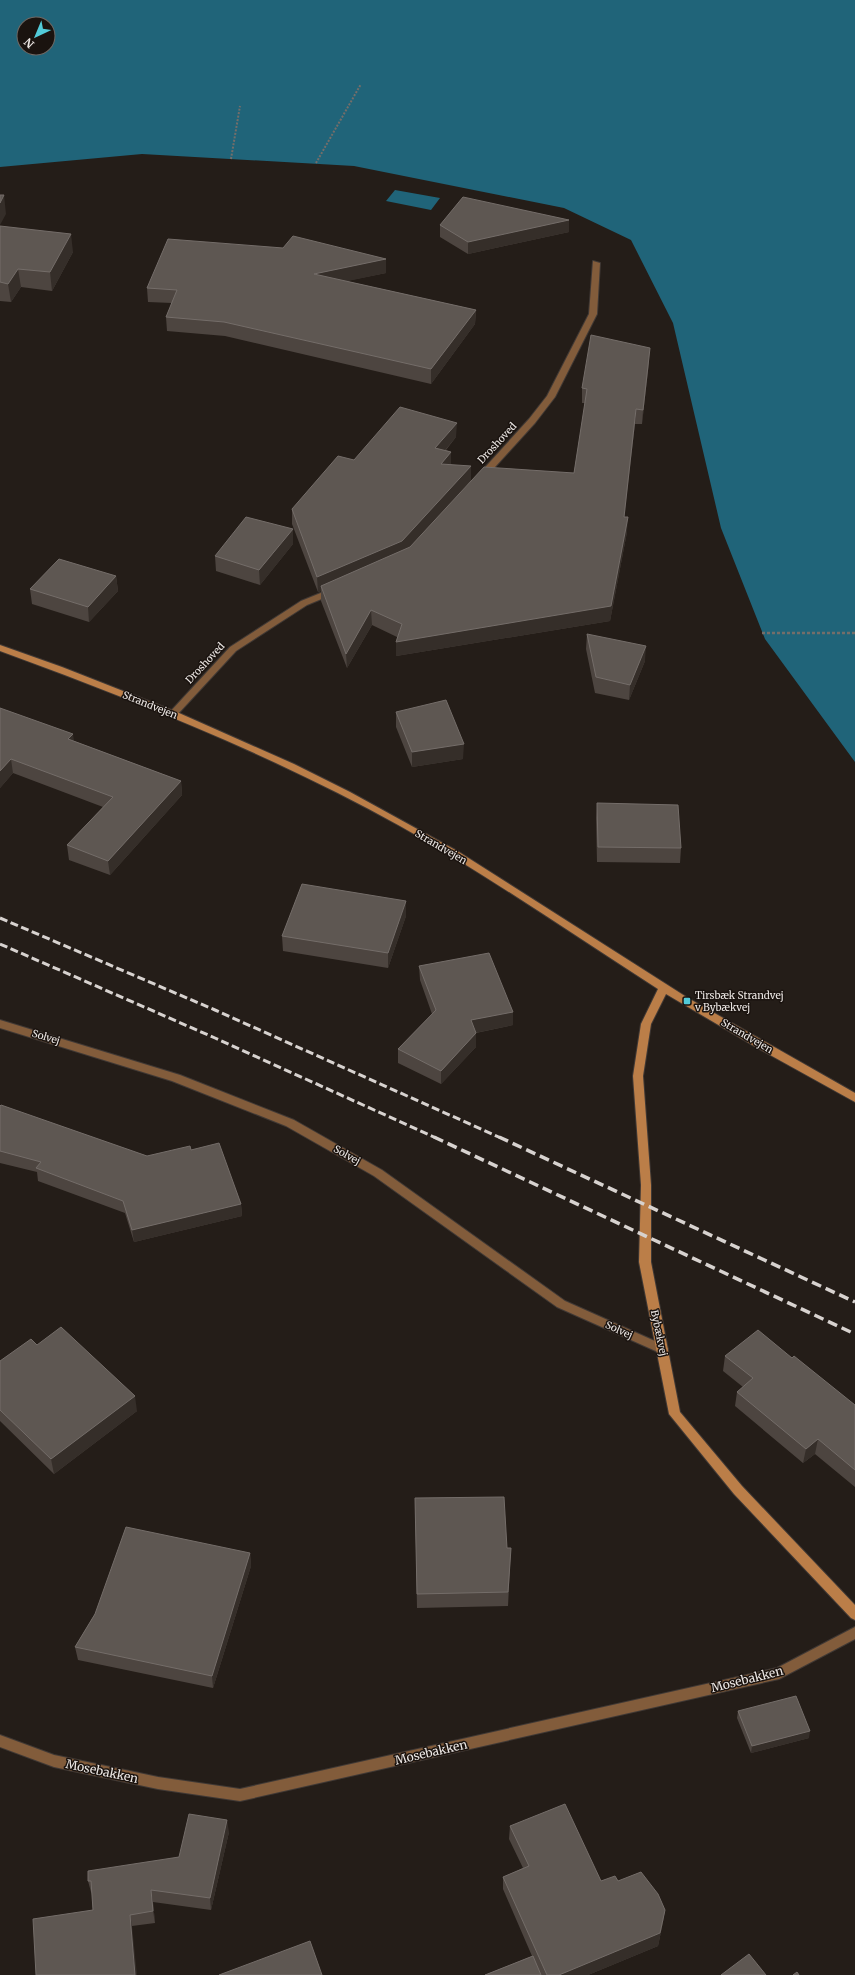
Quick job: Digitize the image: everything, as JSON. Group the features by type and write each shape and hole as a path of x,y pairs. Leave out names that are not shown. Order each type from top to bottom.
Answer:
{"street":[{"name":"Droshoved","path":"477,481 532,421 551,397 593,314 596,263"},
{"name":"Droshoved","path":"174,714 233,649 304,603 341,587"},
{"name":"Strandvejen","path":"0,648 66,671 174,714 287,765 386,815 450,851 664,988 855,1098"},
{"name":"Bybækvej","path":"664,988 646,1024 638,1076 646,1185 645,1262 675,1414 738,1490 855,1614"},
{"name":"Solvej","path":"0,1024 176,1078 290,1123 378,1173 561,1304 662,1349"},
{"name":"Mosebakken","path":"0,1740 54,1761 158,1783 240,1795 779,1673 855,1633"}],"path":[{"path":"316,163 360,84"},
{"path":"231,159 240,106"},
{"path":"762,633 855,633"}],"water":[{"path":"0,0 855,0 855,762 765,639 721,528 673,323 631,240 564,208 354,166 142,154 0,167"},
{"path":"395,190 440,198 431,210 386,201"}],"building":[{"path":"0,195 4,195 0,203"},
{"path":"463,197 569,220 468,242 440,225"},
{"path":"0,226 71,234 50,272 18,269 8,284 0,282"},
{"path":"293,236 386,259 314,274 476,310 431,369 224,322 166,317 177,290 147,288 168,239 283,248"},
{"path":"591,335 650,348 643,410 636,409 624,517 628,517 611,606 396,642 402,624 371,610 346,654 321,586 410,547 484,467 574,473 587,389 582,388"},
{"path":"400,407 457,423 435,448 451,452 441,464 471,466 402,541 317,577 292,509 338,456 354,460"},
{"path":"246,517 293,529 259,570 215,556"},
{"path":"59,559 116,576 88,607 30,589"},
{"path":"587,634 646,646 630,685 596,677"},
{"path":"446,700 464,744 412,752 396,712"},
{"path":"0,708 73,734 68,739 181,781 108,861 67,845 113,797 11,759 0,771"},
{"path":"597,803 678,805 681,848 598,847"},
{"path":"302,884 406,901 388,953 282,936"},
{"path":"489,953 513,1012 471,1020 476,1033 441,1071 398,1049 436,1010 419,966"},
{"path":"1,1105 147,1156 190,1146 191,1150 219,1143 241,1204 132,1230 123,1201 36,1168 41,1162 0,1151"},
{"path":"61,1327 135,1396 51,1459 0,1410 0,1361 31,1339 37,1345"},
{"path":"758,1330 792,1358 794,1356 855,1405 855,1470 818,1439 806,1449 737,1392 753,1378 725,1356"},
{"path":"504,1497 507,1548 511,1548 508,1592 417,1594 415,1498"},
{"path":"126,1527 250,1553 212,1676 75,1647 95,1614"},
{"path":"796,1696 810,1731 752,1746 738,1711"},
{"path":"565,1804 601,1881 615,1876 618,1881 641,1872 658,1894 665,1910 660,1933 559,1975 547,1975 503,1877 529,1866 510,1826"},
{"path":"189,1814 227,1820 210,1898 151,1890 153,1911 130,1915 135,1975 36,1975 33,1919 93,1910 91,1881 88,1881 88,1871 179,1857"},
{"path":"310,1941 322,1975 219,1975"},
{"path":"749,1954 766,1975 721,1975"},
{"path":"533,1956 541,1975 485,1975"}],"railway":[{"path":"0,918 215,1010 501,1138"},
{"path":"0,944 215,1038 436,1138"},
{"path":"434,1137 855,1334"},
{"path":"499,1137 855,1302"}],"place":[{"name":"Tirsbæk Strandvej v Bybækvej","path":"687,1001"}]}
